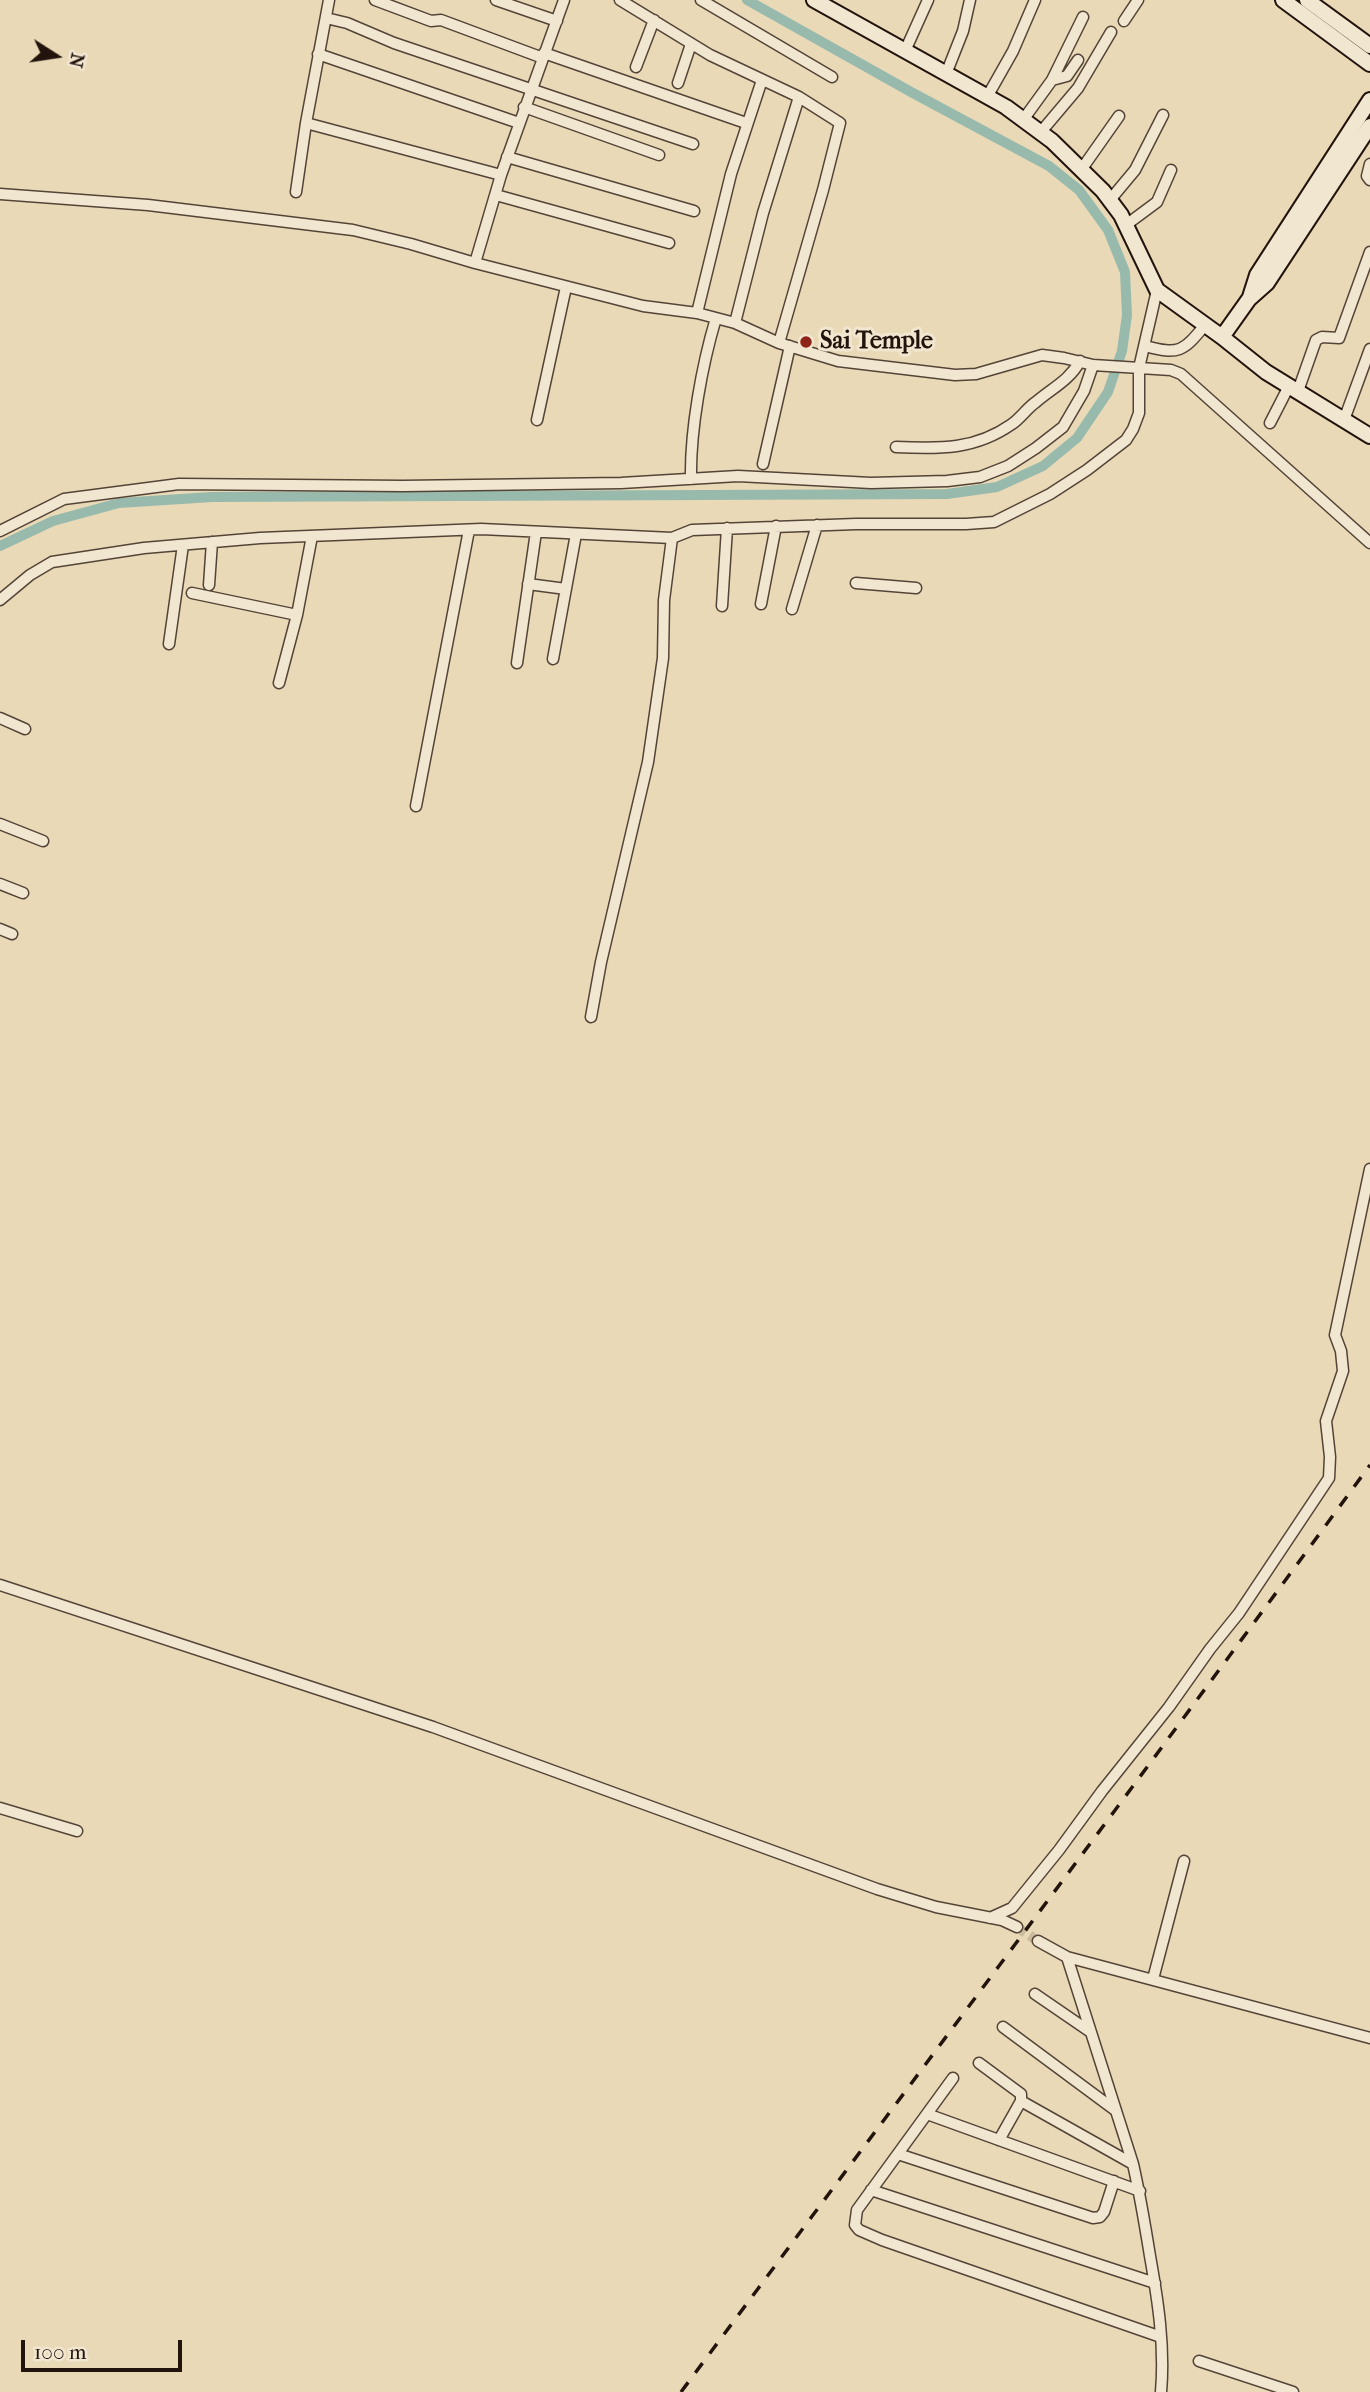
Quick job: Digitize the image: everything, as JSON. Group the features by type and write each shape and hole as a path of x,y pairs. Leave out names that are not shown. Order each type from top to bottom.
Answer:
{"street":[{"path":"296,192 329,0"},
{"path":"375,0 431,21 441,20 746,123"},
{"path":"496,0 557,21"},
{"path":"475,262 507,157 564,0"},
{"path":"620,0 691,44 799,97 840,122 784,345 763,464"},
{"path":"701,0 832,76"},
{"path":"814,0 987,97 1040,133 1082,170 1110,200 1126,225 1157,290 1266,372 1370,436"},
{"path":"905,51 928,0"},
{"path":"946,74 963,31 970,0"},
{"path":"987,97 1013,51 1035,0"},
{"path":"1124,21 1138,0"},
{"path":"1283,0 1370,64"},
{"path":"1307,0 1370,46"},
{"path":"1023,120 1052,80 1083,17"},
{"path":"326,18 693,144"},
{"path":"636,67 654,20"},
{"path":"1040,133 1078,88 1111,32"},
{"path":"678,83 691,44"},
{"path":"318,54 519,123"},
{"path":"1052,80 1067,76 1078,60"},
{"path":"697,313 719,219 746,123 762,80"},
{"path":"735,323 763,213 799,97"},
{"path":"1222,337 1249,299 1267,283 1370,100"},
{"path":"524,107 659,155"},
{"path":"1110,200 1135,170 1163,115"},
{"path":"1082,170 1119,116"},
{"path":"306,122 501,175"},
{"path":"1306,212 1370,126"},
{"path":"507,157 694,211"},
{"path":"1370,164 1367,176 1370,180"},
{"path":"1126,225 1157,202 1171,170"},
{"path":"0,194 148,205 353,230 643,306 697,313 735,323 784,345 838,361 956,375 976,374 1042,355 1125,369 1171,370 1181,374 1370,544"},
{"path":"496,195 669,243"},
{"path":"1270,423 1293,389 1316,340 1322,337 1339,338 1370,252"},
{"path":"537,420 566,287"},
{"path":"0,600 30,575 52,562 144,548 212,542 469,530 672,538 692,530 727,528 994,522 1050,494 1126,440 1139,413 1139,368 1157,290"},
{"path":"691,479 694,426 708,345 716,318"},
{"path":"1145,346 1168,352 1182,350 1205,325"},
{"path":"1344,420 1370,349"},
{"path":"896,447 954,447 986,441 1014,423 1036,401 1066,380 1080,361"},
{"path":"0,531 64,499 179,484 402,486 621,483 738,476 871,483 947,481 980,477 1008,466 1063,426 1084,391 1093,365"},
{"path":"792,609 817,525"},
{"path":"761,604 776,526"},
{"path":"722,606 727,528"},
{"path":"416,807 469,530"},
{"path":"517,663 536,532"},
{"path":"553,659 576,534"},
{"path":"279,683 297,615 312,536"},
{"path":"591,1017 601,962 648,762 663,658 664,600 672,538"},
{"path":"209,585 212,542"},
{"path":"169,644 183,545"},
{"path":"856,583 916,588"},
{"path":"528,584 566,589"},
{"path":"192,593 297,615"},
{"path":"0,718 25,729"},
{"path":"0,824 43,841"},
{"path":"0,884 23,893"},
{"path":"0,929 12,934"},
{"path":"990,1918 1012,1908 1031,1881 1059,1850 1238,1614 1329,1478 1330,1457 1326,1421 1343,1371 1341,1351 1335,1337 1370,1169"},
{"path":"0,1585 433,1727 877,1889 1017,1927"},
{"path":"0,1808 77,1830"},
{"path":"1153,1979 1184,1861"},
{"path":"1038,1941 1067,1957 1370,2038"},
{"path":"1067,1957 1140,2190 1161,2337 1161,2392"},
{"path":"1035,1994 1089,2031"},
{"path":"1003,2027 1115,2110"},
{"path":"979,2063 1021,2094 1021,2101 999,2140"},
{"path":"953,2078 857,2210 855,2225 859,2230 1161,2337"},
{"path":"1021,2101 1133,2164"},
{"path":"927,2114 1140,2190"},
{"path":"898,2154 1093,2218 1104,2213 1114,2182"},
{"path":"871,2190 1155,2283"},
{"path":"1199,2361 1293,2392"}],"waterway":[{"path":"0,546 53,521 119,503 212,497 947,494 997,487 1043,466 1077,438 1108,392 1122,351 1127,315 1125,272 1108,230 1079,190 1049,166 747,0"}],"tunnel":[{"path":"1017,1927 1038,1941"}],"railway":[{"path":"681,2392 1370,1465"}],"place":[{"name":"Sai Temple","path":"806,342"}]}
